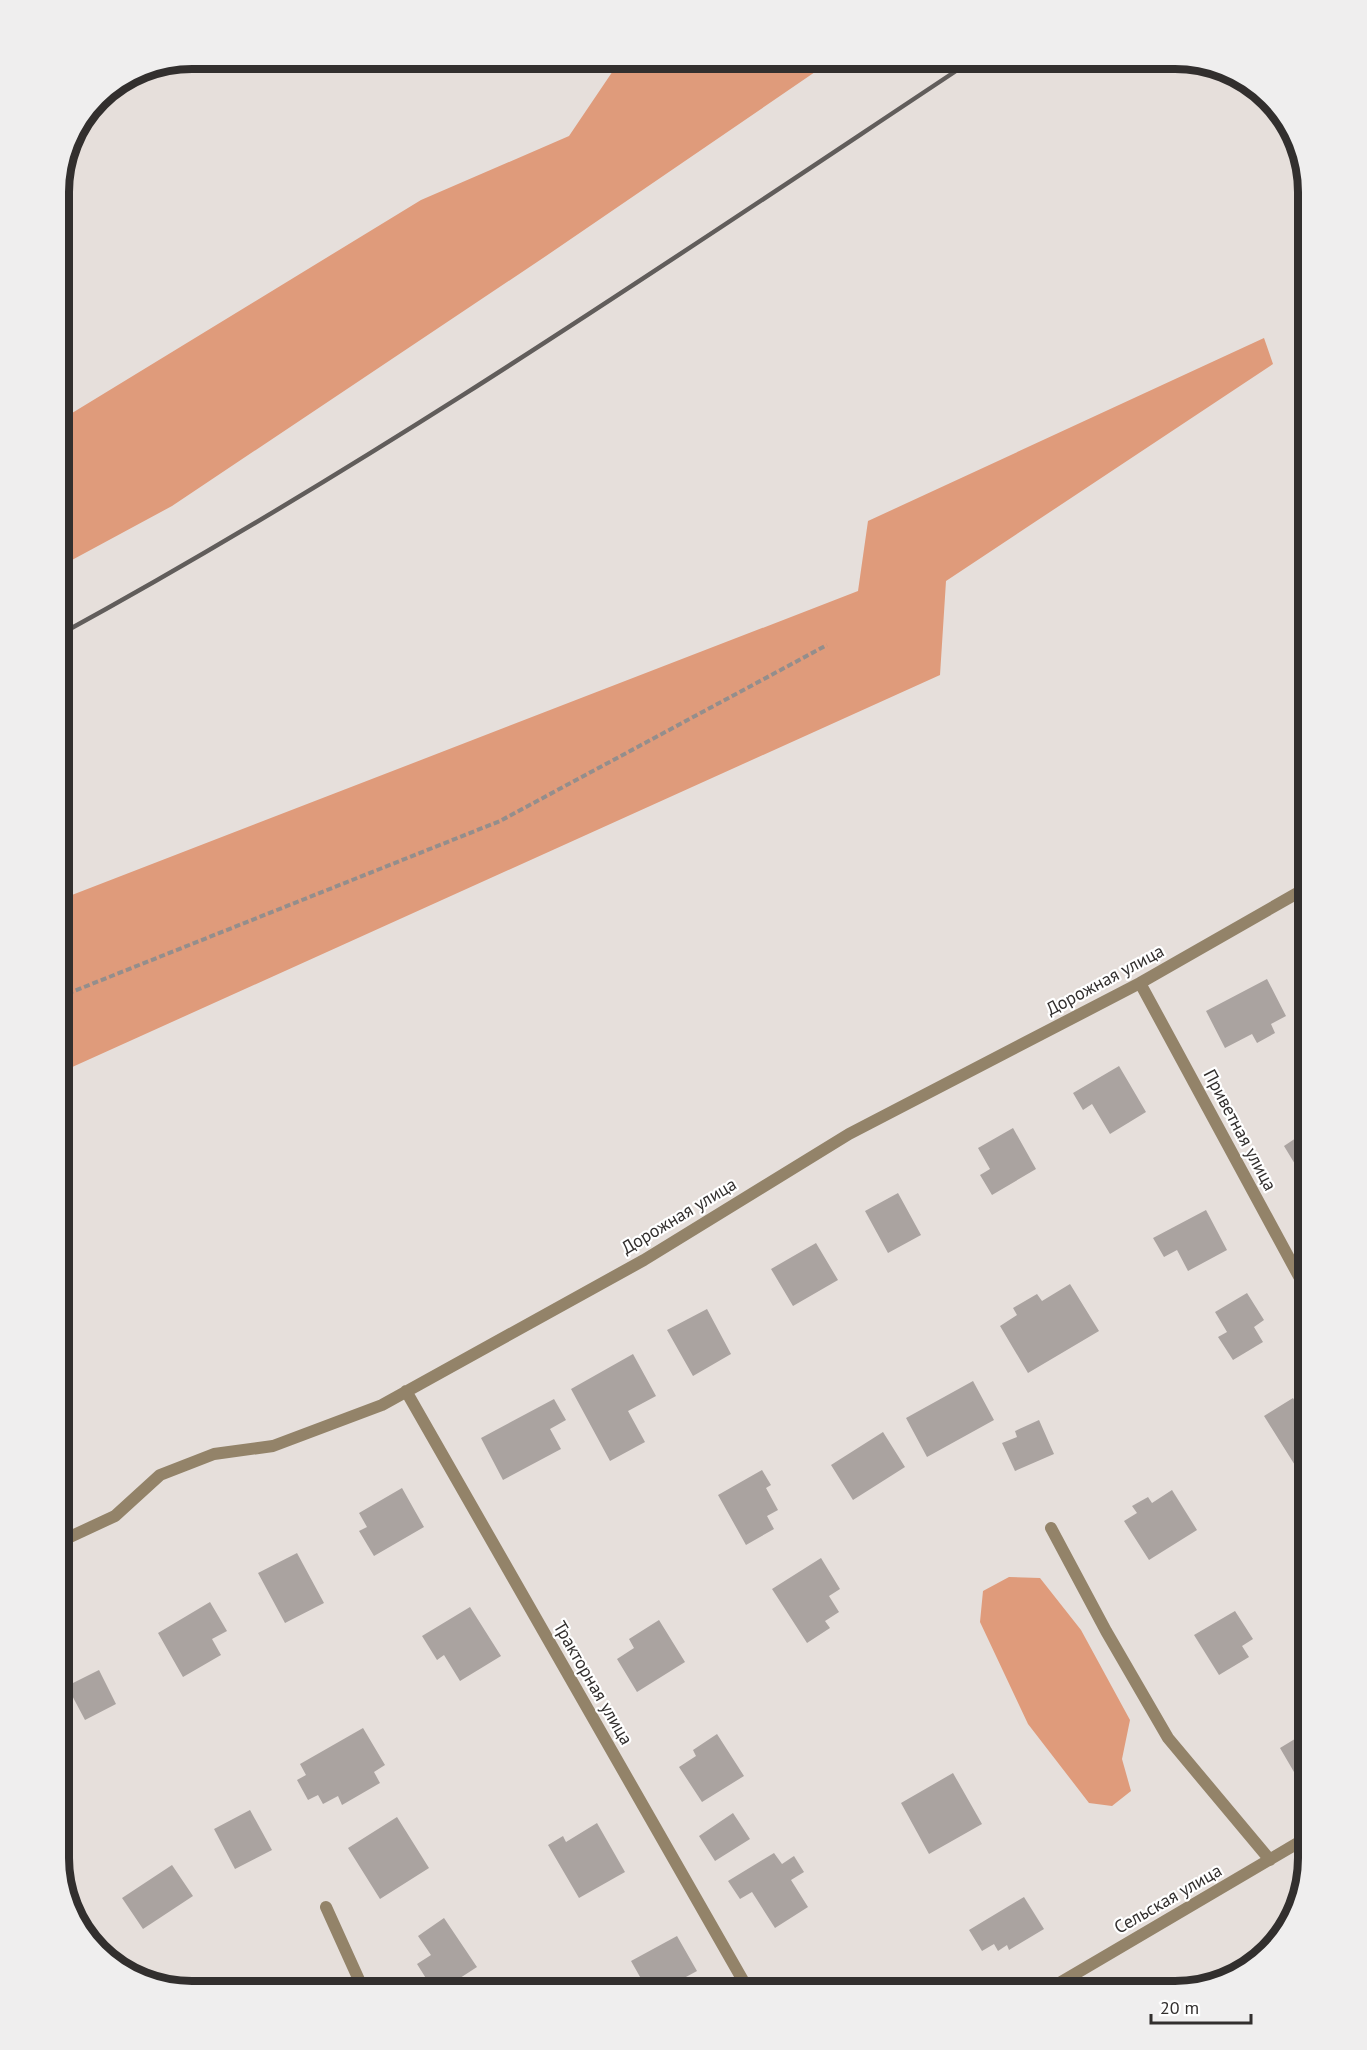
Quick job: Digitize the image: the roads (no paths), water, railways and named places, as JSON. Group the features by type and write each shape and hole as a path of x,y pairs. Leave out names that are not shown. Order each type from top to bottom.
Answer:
{"street":[{"name":"Дорожная улица","path":"69,1537 115,1516 160,1475 214,1454 273,1446 382,1405 644,1260 849,1134 1140,983 1298,893"},
{"name":"Приветная улица","path":"1140,983 1298,1275"},
{"name":"Тракторная улица","path":"406,1391 743,1981"},
{"path":"1051,1528 1106,1631 1168,1738 1270,1860"},
{"name":"Сельская улица","path":"1063,1981 1298,1843"},
{"path":"326,1907 359,1981"}],"railway":[{"path":"69,629 177,569 409,429 523,357 959,69"}]}
